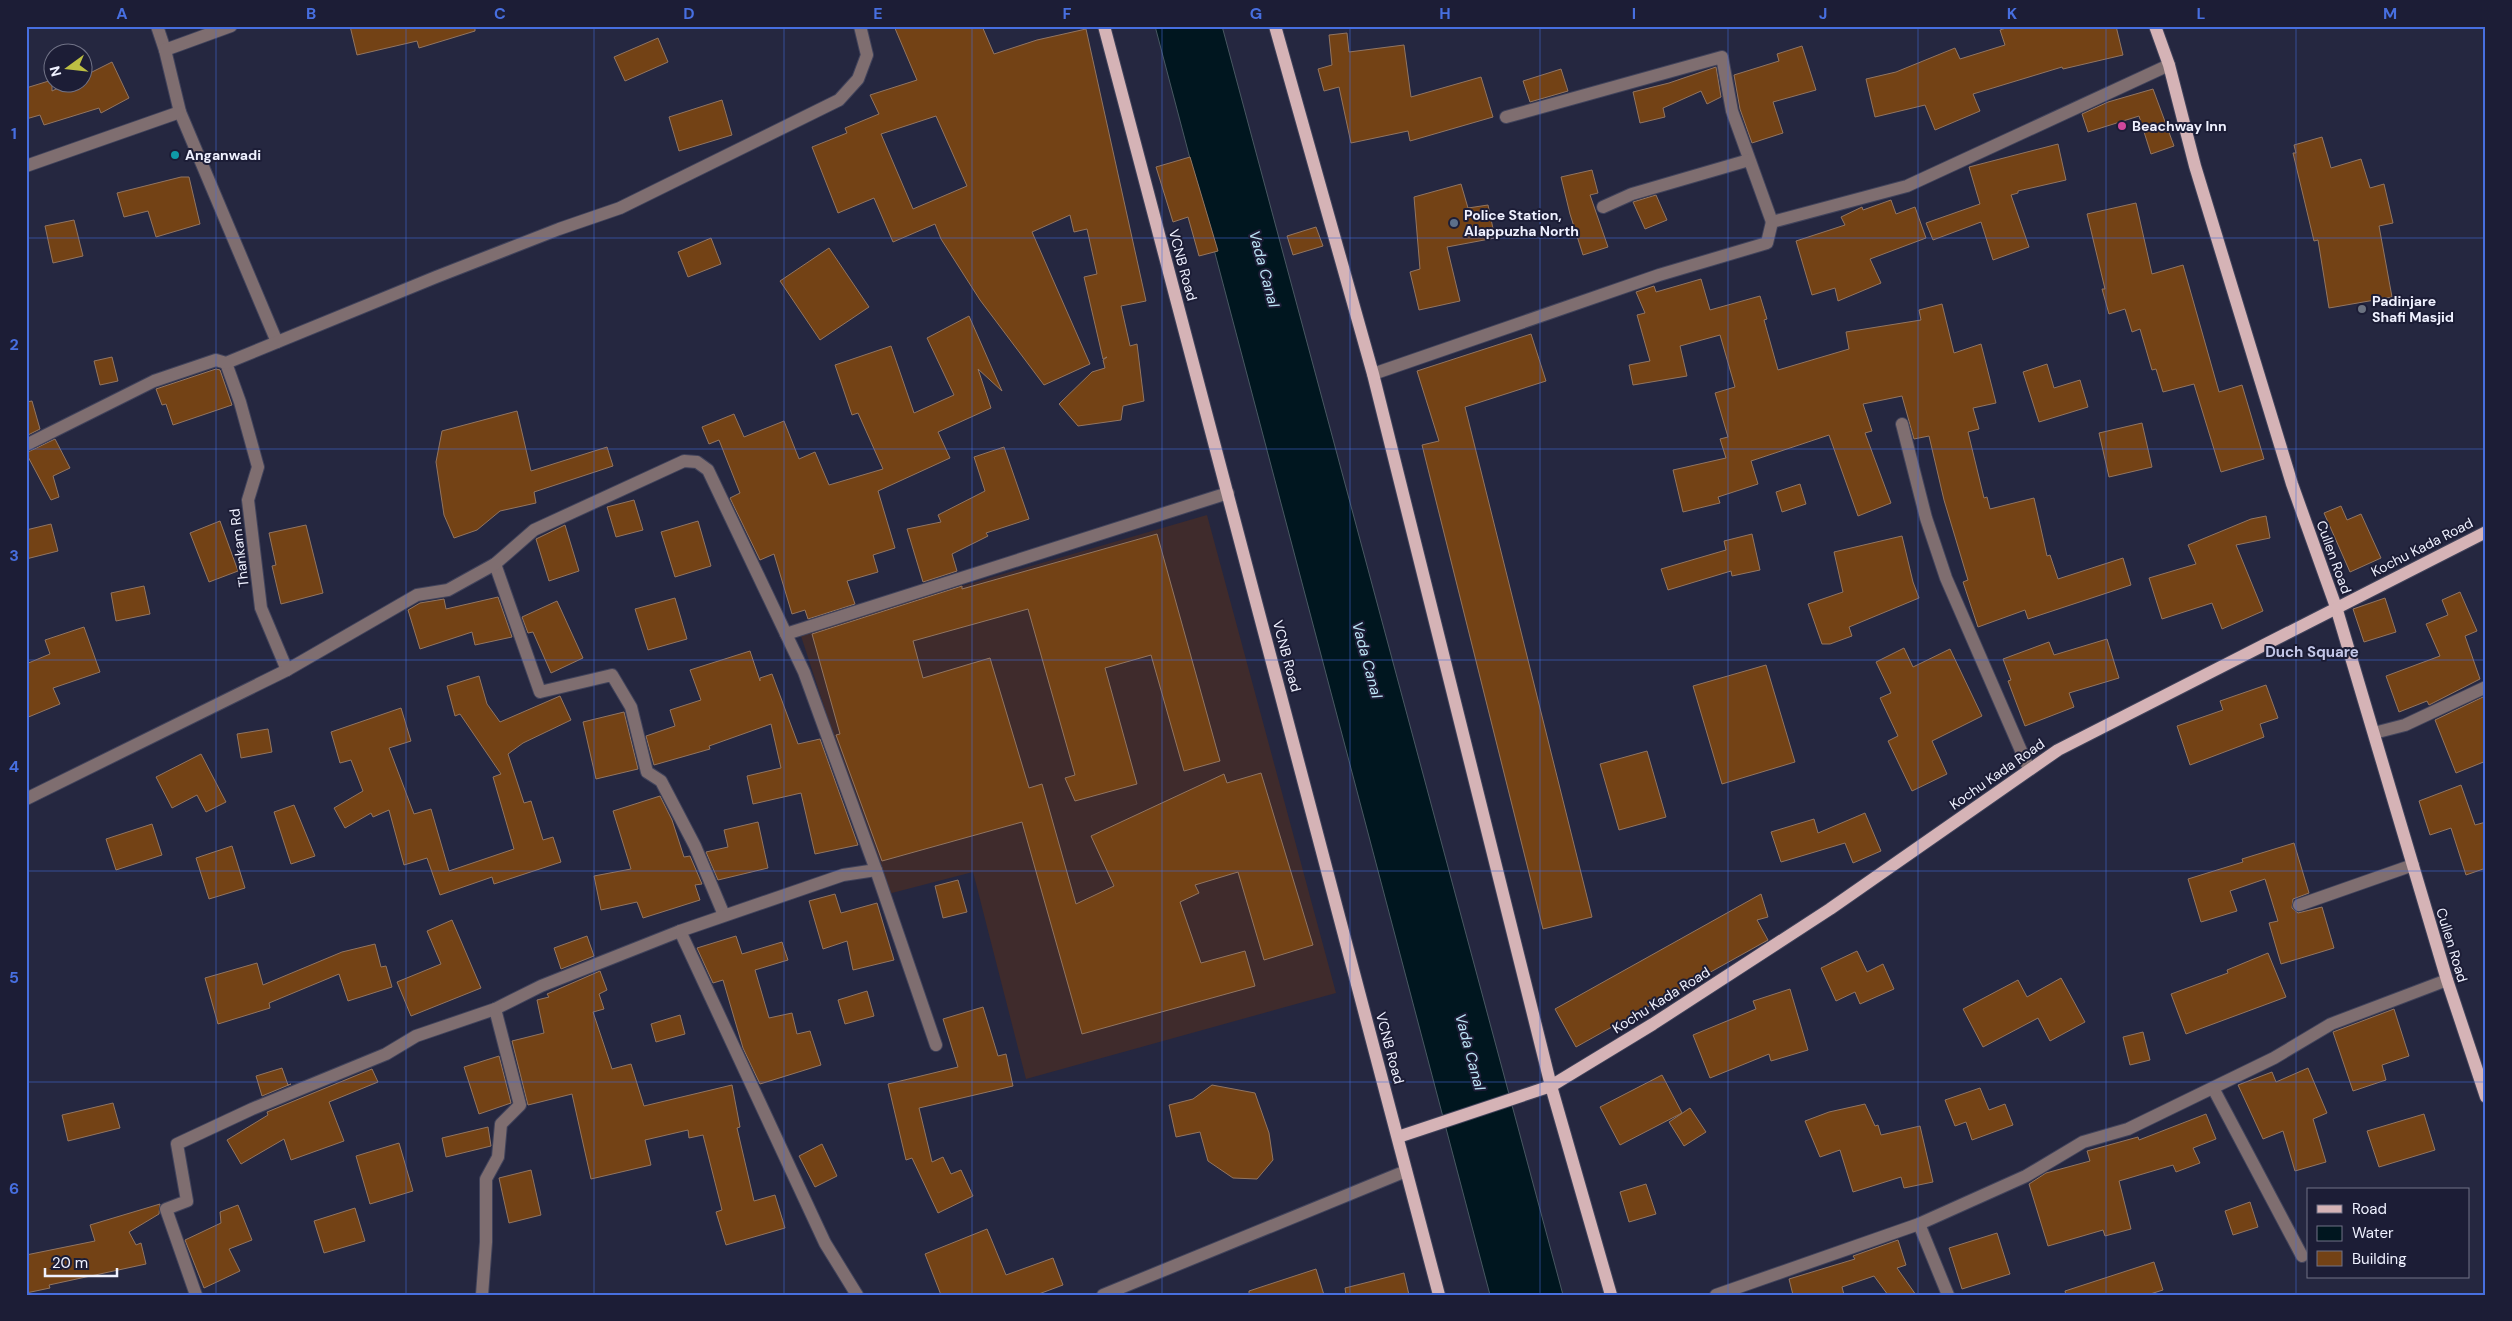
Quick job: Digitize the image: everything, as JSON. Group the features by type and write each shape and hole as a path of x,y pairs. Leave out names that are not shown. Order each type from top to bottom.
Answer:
{"main road":[{"name":"VCNB Road","path":"1104,26 1439,1295"},
{"path":"1275,26 1373,374 1551,1086 1611,1295"},
{"name":"Cullen Road","path":"2156,26 2169,65 2195,166 2286,465 2336,606 2446,980 2486,1097"},
{"name":"Kochu Kada Road","path":"1398,1137 1551,1086 1653,1024 1830,910 2029,769 2066,746 2336,606 2486,532"}],"street":[{"path":"158,26 180,112 277,342"},
{"path":"165,50 231,26"},
{"path":"26,445 154,381 216,360 226,363 560,229 620,208 839,100 858,79 867,55 860,26"},
{"path":"1373,374 1659,275 1767,243 1772,222 1732,112 1722,57 1506,117"},
{"path":"1772,222 1907,186 2169,65"},
{"path":"26,166 180,112"},
{"path":"1602,207 1632,194 1748,160"},
{"name":"Thankam Rd","path":"226,363 240,402 258,467 248,500 261,608 287,670"},
{"path":"1902,424 1926,518 1946,578 2029,769"},
{"path":"26,799 287,670 417,595 448,590 495,564 534,530 684,461 697,462 708,470 804,672 876,870 936,1045"},
{"path":"786,634 1228,493"},
{"path":"495,564 540,692 612,675 631,707 647,772 661,781 695,846 724,915"},
{"path":"2374,733 2405,725 2486,687"},
{"path":"2299,905 2413,865"},
{"path":"196,1295 166,1209 187,1200 177,1144 252,1109 386,1054 416,1036 495,1009 541,986 680,931 843,875 876,870"},
{"path":"680,931 825,1243 857,1295"},
{"path":"1716,1295 1919,1224 2026,1176 2083,1142 2128,1129 2213,1088 2274,1058 2332,1024 2446,980"},
{"path":"482,1295 486,1179 498,1158 501,1124 520,1105 495,1009"},
{"path":"2213,1088 2302,1256"},
{"path":"1103,1295 1406,1171"},
{"path":"1919,1224 1948,1295"}],"shaded area":[{"path":"1207,515 1336,993 1026,1079 973,872 888,894 878,871 800,633"}],"water":[{"name":"Vada Canal","path":"1155,26 1222,26 1563,1295 1490,1295"}],"building":[{"path":"350,26 475,26 475,31 419,48 417,41 357,55"},
{"path":"894,26 982,26 994,54 1037,40 1086,29 1146,301 1121,306 1130,346 1137,344 1144,401 1123,406 1121,420 1078,426 1059,404 1092,372 1105,368 1103,360 1107,357 1103,359 1084,277 1097,274 1087,229 1074,232 1070,215 1032,232 1090,364 1044,385 980,300 941,239 935,224 893,242 874,198 838,213 812,147 847,133 845,128 879,114 870,95 917,80","holes":["936,116 967,186 913,209 881,134"]},
{"path":"2012,26 2116,26 2123,55 2063,69 2062,67 1973,94 1980,111 1935,130 1925,105 1875,117 1866,79 1896,72 1955,48 1960,59 2005,45 2000,30"},
{"path":"1347,33 1349,52 1404,45 1411,97 1481,77 1493,117 1410,141 1408,131 1351,143 1339,87 1324,91 1318,69 1332,65 1329,35"},
{"path":"658,38 668,62 625,81 614,57"},
{"path":"1802,46 1816,90 1773,102 1783,133 1752,143 1740,109 1734,75 1779,61 1777,54"},
{"path":"112,62 129,98 101,113 99,108 44,125 40,115 26,119 26,88 42,83 42,92 92,92 92,72"},
{"path":"1716,67 1721,97 1707,104 1701,91 1663,108 1665,117 1640,123 1633,92 1669,83"},
{"path":"1561,69 1568,91 1530,102 1523,81"},
{"path":"2153,89 2174,146 2151,154 2139,116 2088,132 2082,114 2108,102"},
{"path":"722,100 732,135 679,151 669,117"},
{"path":"2322,137 2331,168 2361,159 2370,188 2384,184 2393,223 2379,226 2392,297 2329,308 2318,240 2314,241 2293,153 2296,153 2294,145"},
{"path":"2058,144 2066,180 2018,191 2018,193 2011,195 2029,247 1993,260 1981,222 1933,240 1926,223 1980,204 1969,167"},
{"path":"1190,157 1218,251 1199,256 1188,217 1173,222 1156,167"},
{"path":"1592,170 1598,193 1590,195 1608,247 1583,255 1561,177"},
{"path":"181,177 189,177 200,224 156,237 148,211 124,217 117,193"},
{"name":"Police Station, Alappuzha North","path":"1461,184 1468,208 1488,205 1495,238 1447,247 1460,301 1419,310 1410,272 1420,269 1414,197"},
{"path":"1656,195 1667,220 1645,229 1633,202"},
{"path":"1891,200 1896,214 1915,207 1926,238 1870,259 1881,283 1838,301 1835,288 1812,295 1796,241 1845,225 1841,217 1862,207 1863,210"},
{"path":"2136,203 2152,274 2183,265 2219,392 2242,385 2264,459 2221,472 2194,384 2163,392 2156,369 2152,370 2140,329 2132,332 2125,309 2109,314 2087,214"},
{"path":"74,220 83,256 53,263 45,226"},
{"path":"1316,227 1323,246 1293,255 1287,236"},
{"path":"711,238 721,264 688,277 678,252"},
{"path":"829,248 869,307 820,340 780,281"},
{"path":"1701,279 1710,310 1760,296 1767,319 1764,320 1778,370 1849,349 1846,332 1921,320 1919,310 1942,304 1954,353 1981,344 1996,403 1973,408 1979,429 1968,432 1984,498 1987,497 1990,509 2034,498 2047,556 2050,555 2058,579 2123,558 2131,585 2028,619 2025,610 1978,627 1963,582 1968,580 1944,500 1929,436 1914,439 1902,396 1863,404 1872,431 1865,433 1891,503 1858,516 1829,435 1751,461 1758,484 1718,497 1720,503 1683,512 1673,470 1726,458 1720,439 1728,437 1715,393 1735,387 1720,335 1680,346 1687,376 1633,385 1629,365 1650,361 1637,315 1645,313 1636,292 1654,286 1656,292"},
{"path":"969,316 1002,391 978,369 991,408 938,432 950,458 878,491 895,548 873,555 878,572 847,581 855,604 808,619 805,610 792,614 774,554 760,560 730,498 740,493 719,440 709,444 702,427 734,414 744,437 784,421 799,459 815,452 829,485 883,469 858,413 852,415 835,365 891,346 914,413 954,395 927,338"},
{"path":"1531,334 1546,381 1465,407 1592,917 1543,929 1422,445 1439,441 1417,371"},
{"path":"112,357 118,381 100,385 94,361"},
{"path":"2047,364 2054,388 2080,380 2088,407 2039,422 2023,372"},
{"path":"216,369 220,370 232,405 173,425 166,404 162,405 156,389"},
{"path":"32,401 40,429 26,436 26,402"},
{"path":"517,411 531,471 607,447 613,466 534,492 536,503 500,511 477,530 454,538 444,515 436,462 442,431"},
{"path":"2142,423 2152,467 2109,477 2099,433"},
{"path":"55,439 70,468 53,476 59,497 51,500 26,453"},
{"path":"1004,447 1029,519 986,533 988,536 952,554 957,571 923,582 907,529 941,522 938,515 985,491 974,457"},
{"path":"1800,484 1806,504 1782,512 1776,492"},
{"path":"634,500 643,530 616,537 607,507"},
{"path":"2341,506 2347,520 2361,514 2381,558 2350,572 2324,513"},
{"path":"2266,516 2270,538 2236,545 2263,611 2222,629 2212,603 2162,619 2149,578 2196,564 2188,545 2251,519"},
{"path":"220,521 238,571 209,582 190,533"},
{"path":"698,521 711,566 675,577 661,532"},
{"path":"51,524 58,551 26,559 26,530"},
{"path":"306,525 323,593 281,604 272,566 276,565 269,533"},
{"path":"565,525 579,571 549,581 536,539"},
{"path":"1157,534 1220,761 1184,771 1151,655 1105,668 1137,784 1075,801 1065,778 1075,775 1028,609 913,641 923,678 990,658 1029,788 1042,784 1076,904 1114,886 1091,836 1224,774 1227,783 1261,773 1313,945 1264,960 1238,872 1195,885 1199,893 1180,902 1201,963 1245,951 1255,986 1082,1034 1022,822 882,861 836,735 840,734 812,634 962,586 962,589"},
{"path":"1752,534 1760,570 1732,576 1731,571 1668,590 1661,569 1726,550 1724,541"},
{"path":"1902,536 1913,582 1919,598 1849,627 1852,636 1830,644 1822,644 1808,604 1843,592 1834,552"},
{"path":"144,586 150,614 116,621 111,593"},
{"path":"2460,592 2477,631 2465,636 2480,679 2429,705 2427,701 2399,712 2386,676 2440,656 2426,624 2448,615 2442,600"},
{"path":"498,597 512,637 475,645 472,632 420,649 408,610 420,603 444,599 446,609"},
{"path":"675,598 687,639 648,650 635,609"},
{"path":"2385,598 2396,632 2364,642 2353,609"},
{"path":"557,601 583,658 551,673 533,632 528,633 522,617"},
{"path":"84,627 100,672 53,688 60,704 26,718 26,664 50,654 45,640"},
{"path":"2107,639 2119,678 2069,693 2074,707 2025,726 2008,681 2011,680 2003,659 2049,642 2054,655"},
{"path":"1904,648 1913,667 1950,649 1982,716 1932,741 1947,774 1912,791 1888,741 1898,736 1880,698 1891,693 1876,662"},
{"path":"750,651 760,681 760,678 772,674 798,744 820,739 858,845 815,854 801,793 753,804 747,776 781,768 771,724 709,746 710,749 654,765 646,736 675,726 670,710 701,700 690,670"},
{"path":"1766,665 1795,762 1722,784 1693,686"},
{"path":"479,676 487,704 500,722 560,696 571,720 523,743 508,754 524,803 531,801 543,840 553,837 561,862 494,884 492,877 440,895 427,858 404,865 389,810 373,817 371,813 345,828 334,808 363,791 351,760 340,763 331,732 401,708 411,741 389,748 414,814 431,809 449,871 514,849 493,777 501,774 460,714 455,716 447,686"},
{"path":"2266,685 2278,718 2260,724 2264,737 2190,765 2177,726 2223,710 2220,701"},
{"path":"2483,697 2486,703 2486,761 2456,773 2435,720"},
{"path":"624,712 638,769 596,779 583,722"},
{"path":"268,729 272,752 241,758 237,734"},
{"path":"1647,751 1666,817 1619,830 1600,764"},
{"path":"201,754 226,802 206,812 197,795 172,808 156,777"},
{"path":"2461,785 2475,825 2486,822 2486,868 2466,875 2451,828 2430,835 2419,801"},
{"path":"660,796 672,820 684,857 690,856 702,884 695,885 700,900 643,918 637,902 601,910 594,876 631,869 613,811"},
{"path":"294,805 315,856 291,864 274,812"},
{"path":"1865,813 1881,851 1853,863 1845,843 1781,862 1771,832 1814,819 1818,833"},
{"path":"758,822 768,868 718,880 706,852 728,847 724,830"},
{"path":"152,824 162,855 116,870 106,839"},
{"path":"2294,843 2309,893 2293,899 2292,908 2298,913 2322,907 2334,948 2281,964 2269,923 2278,921 2265,879 2230,891 2237,911 2201,922 2188,879 2243,862 2242,859"},
{"path":"232,846 245,888 209,899 196,858"},
{"path":"958,880 967,912 943,918 935,886"},
{"path":"835,894 841,913 877,903 894,960 853,970 847,941 823,949 809,901"},
{"path":"1761,894 1768,917 1757,920 1768,940 1576,1047 1555,1009"},
{"path":"452,920 481,988 411,1016 397,982 441,964 427,931"},
{"path":"587,936 594,956 561,969 554,948"},
{"path":"736,936 742,954 782,942 788,960 755,970 769,1018 792,1013 797,1034 810,1031 821,1065 760,1084 743,1048 723,980 713,983 697,948"},
{"path":"375,944 381,967 386,966 392,987 348,1001 339,974 269,1003 270,1008 218,1024 205,978 257,963 263,985 342,952"},
{"path":"1857,951 1867,972 1883,964 1894,989 1860,1004 1855,992 1836,1001 1821,968"},
{"path":"2268,953 2286,997 2186,1034 2171,994 2228,973 2227,970"},
{"path":"600,971 607,990 599,994 604,1009 593,1012 612,1069 631,1064 644,1106 732,1085 740,1127 737,1128 754,1201 775,1195 785,1228 726,1245 716,1212 722,1210 703,1135 689,1138 688,1130 645,1140 651,1165 591,1179 572,1094 528,1105 512,1041 544,1033 537,1000 549,997 547,994"},
{"path":"2061,978 2085,1022 2050,1041 2038,1018 1983,1047 1963,1009 2018,980 2027,997"},
{"path":"1790,989 1808,1050 1771,1061 1769,1054 1710,1078 1693,1035 1756,1009 1753,1001"},
{"path":"867,991 874,1016 845,1024 838,1000"},
{"path":"983,1007 998,1056 1006,1054 1013,1086 919,1108 932,1162 943,1157 951,1174 961,1170 973,1196 938,1213 912,1158 906,1160 888,1084 958,1067 943,1019"},
{"path":"2394,1009 2409,1056 2382,1065 2386,1080 2353,1091 2333,1032"},
{"path":"680,1015 685,1034 656,1042 651,1024"},
{"path":"2143,1032 2150,1060 2130,1065 2123,1037"},
{"path":"499,1056 511,1103 479,1114 464,1067"},
{"path":"282,1068 288,1085 291,1084 262,1096 256,1076"},
{"path":"2308,1068 2327,1113 2313,1119 2326,1162 2295,1171 2283,1131 2263,1139 2238,1085 2272,1072 2276,1082"},
{"path":"372,1069 378,1082 329,1102 344,1141 291,1160 284,1139 241,1164 227,1140 268,1115 267,1112"},
{"path":"1662,1075 1682,1113 1620,1145 1600,1107"},
{"path":"1212,1085 1255,1093 1269,1133 1273,1160 1257,1179 1233,1178 1208,1161 1200,1132 1176,1137 1169,1105 1193,1099"},
{"path":"1980,1088 1989,1110 2005,1104 2013,1125 1972,1140 1966,1122 1955,1126 1945,1100"},
{"path":"113,1103 120,1128 68,1141 62,1115"},
{"path":"1865,1104 1875,1126 1878,1125 1881,1135 1920,1126 1933,1182 1904,1188 1901,1177 1853,1192 1840,1150 1820,1157 1805,1121 1829,1112"},
{"path":"1690,1108 1706,1132 1684,1146 1669,1122"},
{"path":"2206,1114 2216,1139 2193,1148 2200,1163 2176,1172 2173,1165 2119,1181 2131,1229 2105,1236 2103,1230 2048,1246 2029,1184 2046,1173 2090,1161 2087,1151 2138,1137 2139,1140"},
{"path":"2424,1114 2435,1150 2379,1167 2367,1131"},
{"path":"488,1127 491,1146 446,1157 442,1138"},
{"path":"399,1143 413,1191 370,1204 356,1156"},
{"path":"822,1144 837,1176 815,1187 799,1156"},
{"path":"531,1170 541,1215 509,1223 499,1178"},
{"path":"1646,1184 1656,1214 1629,1222 1620,1192"},
{"path":"2250,1202 2258,1227 2233,1235 2225,1211"},
{"path":"160,1204 159,1214 129,1232 136,1245 141,1243 146,1264 49,1285 50,1288 26,1293 26,1255 95,1241 90,1225"},
{"path":"238,1205 252,1240 229,1249 240,1271 204,1288 185,1240 221,1223 220,1212"},
{"path":"355,1208 365,1241 324,1253 314,1221"},
{"path":"987,1229 1006,1275 1053,1258 1063,1285 1036,1295 941,1295 925,1254"},
{"path":"1997,1233 2010,1274 1962,1289 1949,1248"},
{"path":"1898,1240 1906,1265 1897,1268 1916,1295 1888,1295 1874,1276 1842,1287 1844,1295 1793,1295 1789,1279 1855,1259 1853,1256"},
{"path":"2154,1262 2163,1290 2147,1295 2066,1295 2065,1291"},
{"path":"1316,1269 1324,1295 1249,1295 1249,1291"},
{"path":"1404,1273 1409,1295 1346,1295 1345,1288"}],"place":[{"name":"Beachway Inn","path":"2122,126"},
{"name":"Anganwadi","path":"175,155"},
{"name":"Police Station, Alappuzha North","path":"1454,223"},
{"name":"Padinjare Shafi Masjid","path":"2362,309"}],"district":[{"name":"Duch Square","path":"2312,652"}]}
